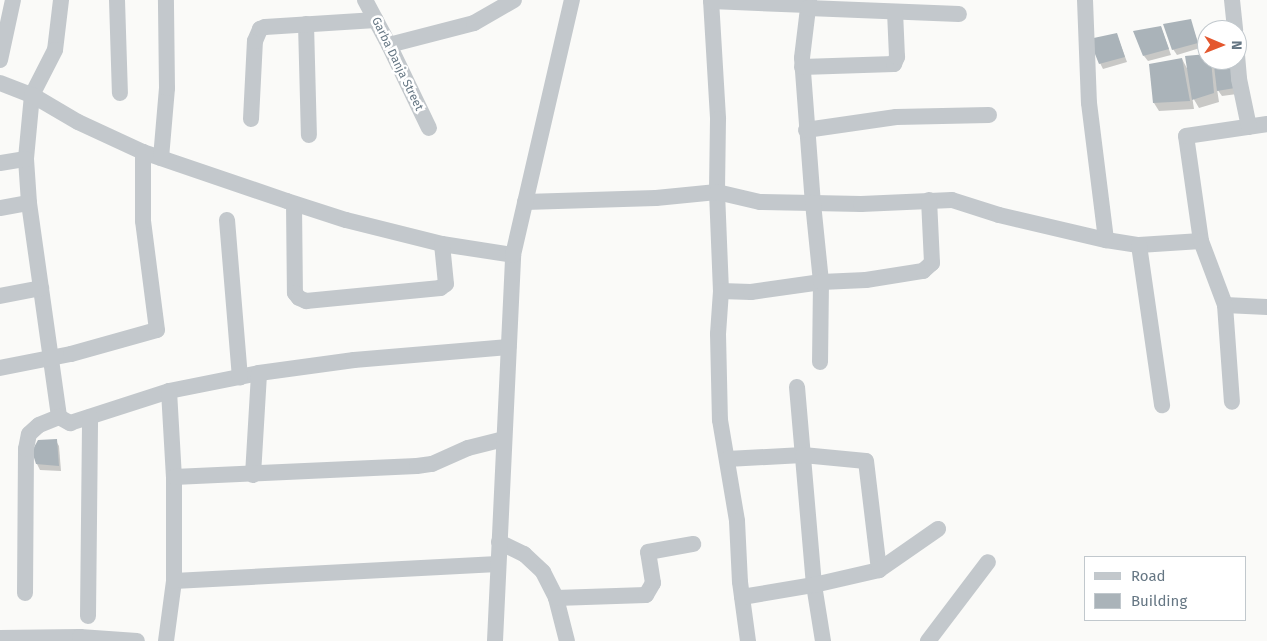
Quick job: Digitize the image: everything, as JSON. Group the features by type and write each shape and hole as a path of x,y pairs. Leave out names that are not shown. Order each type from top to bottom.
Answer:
{"street":[{"path":"0,60 13,0"},
{"path":"59,417 29,203 26,159 32,95 55,50 61,0"},
{"path":"116,0 120,93"},
{"path":"161,158 167,88 166,0"},
{"name":"Garba Danja Street","path":"365,0 390,45 429,128"},
{"path":"390,45 474,23 514,0"},
{"path":"495,641 513,255 572,0"},
{"path":"748,641 742,597 737,521 720,420 718,334 721,291 717,192 718,119 711,0 808,4 895,12 959,14"},
{"path":"1085,0 1089,103 1106,240"},
{"path":"1232,0 1234,20"},
{"path":"808,4 802,67 806,130 821,282 820,362"},
{"path":"802,67 894,64 897,56 895,12"},
{"path":"251,118 255,41 260,29 265,27 376,20"},
{"path":"306,24 309,135"},
{"path":"1238,70 1250,127"},
{"path":"0,83 32,95 86,126 143,152 294,204 346,220 442,244 513,255"},
{"path":"806,130 896,116 989,115"},
{"path":"1232,402 1225,305 1201,241 1186,136 1267,124"},
{"path":"0,368 154,333 157,330 143,221 143,152"},
{"path":"0,163 26,159"},
{"path":"525,202 656,198 717,192 760,202 860,204 952,200 999,215 1106,240 1139,245 1201,241"},
{"path":"721,291 751,292 821,282 866,280 928,269 932,263 929,200"},
{"path":"0,208 29,203"},
{"path":"294,204 295,293 299,298 306,301 440,288 446,284 442,244"},
{"path":"227,220 240,376"},
{"path":"1139,245 1162,405"},
{"path":"0,296 41,288"},
{"path":"1225,305 1267,307"},
{"path":"59,417 70,423 169,392 259,373 354,360 508,347"},
{"path":"253,475 259,373"},
{"path":"797,387 814,585 822,641"},
{"path":"166,641 174,581 174,477 169,392"},
{"path":"25,593 26,449 29,434 39,425 59,417"},
{"path":"88,616 90,417"},
{"path":"174,477 253,475 417,466 432,464 468,448 503,439"},
{"path":"727,459 803,455 866,461 879,570"},
{"path":"742,597 814,585 879,570 938,530"},
{"path":"499,542 524,554 543,572 556,598 567,641"},
{"path":"556,598 646,595 653,583 648,552 693,544"},
{"path":"928,641 988,562"},
{"path":"174,581 498,564"},
{"path":"0,638 137,641"}],"building":[{"path":"1191,19 1197,43 1172,50 1163,24"},
{"path":"1161,26 1169,49 1143,56 1133,31"},
{"path":"1117,33 1125,57 1099,64 1089,39"},
{"path":"1197,55 1197,70 1212,70 1214,93 1192,100 1185,56"},
{"path":"1182,58 1190,101 1153,103 1149,64"},
{"path":"1214,70 1232,70 1235,88 1217,91"},
{"path":"57,439 59,466 36,464 32,451 38,440"}]}
